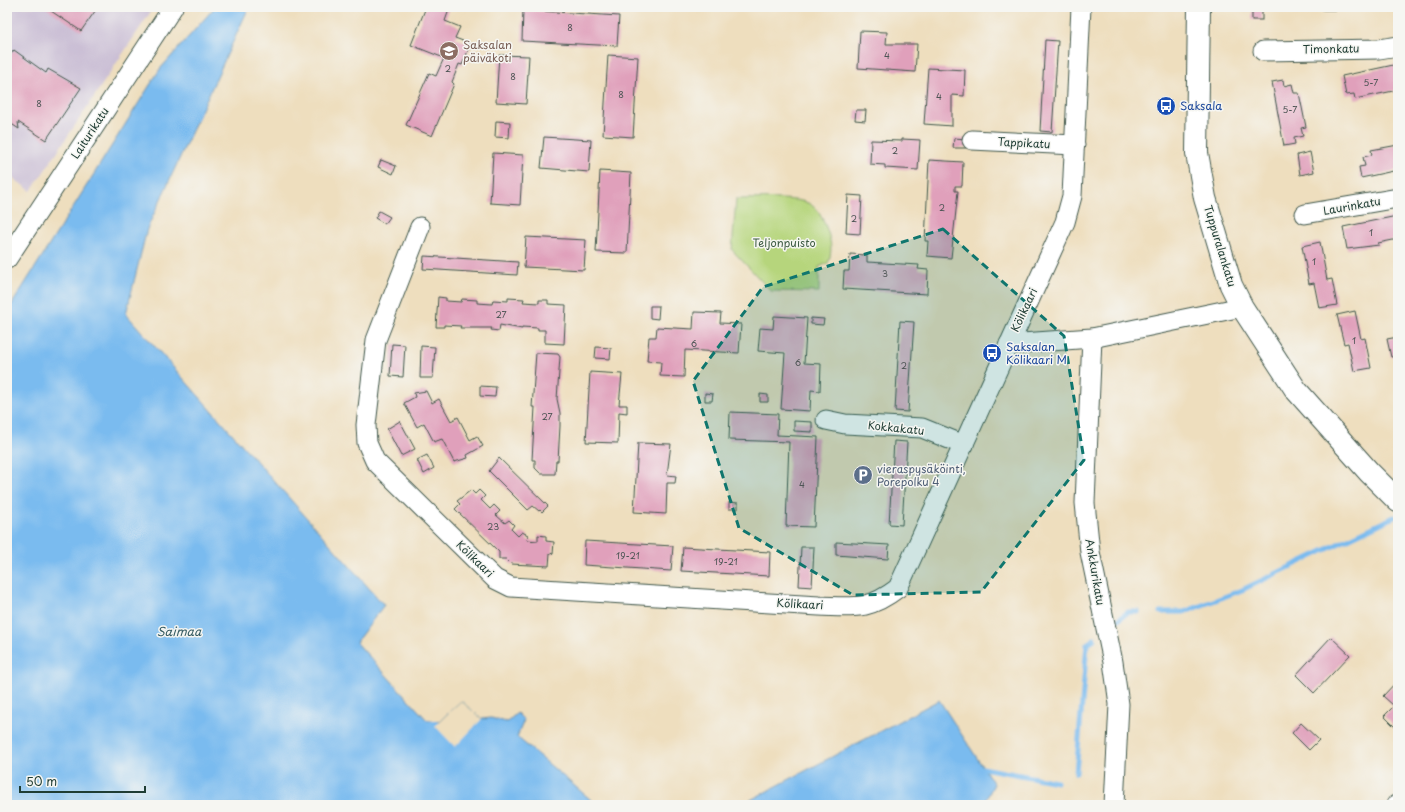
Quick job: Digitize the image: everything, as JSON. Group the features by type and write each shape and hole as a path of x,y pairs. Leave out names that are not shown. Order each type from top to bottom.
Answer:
{"street":[{"name":"Laiturikatu","path":"7,259 173,7"},
{"name":"Kölikaari","path":"420,227 376,340 366,425 367,444 375,461 495,578 511,587 819,606 870,605 885,598 898,588 1065,222 1072,196 1081,7"},
{"name":"Tuppuralankatu","path":"1198,7 1197,153 1205,198 1231,285 1242,307 1296,390 1369,472 1398,501"},
{"name":"Timonkatu","path":"1263,51 1379,49 1398,46"},
{"name":"Tappikatu","path":"972,140 1075,145"},
{"name":"Laurinkatu","path":"1305,214 1398,198"},
{"path":"1009,344 1092,338 1242,307"},
{"name":"Ankkurikatu","path":"1092,338 1085,503 1090,552 1113,662 1119,704 1114,805"},
{"name":"Kokkakatu","path":"826,420 844,424 922,428 964,445"}],"highlighted area":[{"path":"943,229 1064,336 1084,460 981,592 853,595 739,528 693,381 763,287"}],"shaded area":[{"path":"7,7 154,7 31,191 7,174"}],"green space":[{"name":"Teljonpuisto","path":"736,199 802,201 808,203 817,210 828,232 831,250 828,263 819,267 819,292 771,291 732,250"}],"water":[{"name":"Saimaa","path":"215,7 249,7 147,229 126,314 384,605 356,642 427,720 440,721 461,701 482,719 491,718 507,722 517,713 524,720 517,737 597,805 7,805 7,312 160,69"},
{"path":"939,700 994,784 983,805 741,805"}],"pier":[{"path":"461,701 482,719 455,747 435,726"}],"building":[{"path":"45,7 98,7 81,31"},
{"path":"426,7 450,7 445,21 460,27 455,38 471,44 462,65 459,64 452,82 454,84 432,136 406,125 429,73 436,76 444,58 411,45"},
{"path":"1252,7 1262,7 1262,20 1252,20"},
{"path":"1323,7 1338,7 1338,10 1323,10"},
{"path":"523,10 619,16 617,46 522,41"},
{"path":"860,31 887,32 886,44 917,44 915,72 858,68"},
{"path":"1045,40 1058,41 1052,132 1040,131"},
{"path":"14,50 46,73 48,69 81,88 46,140 18,122 19,129 7,121 7,54 10,55"},
{"path":"499,55 529,56 526,104 496,102"},
{"path":"608,55 638,57 633,137 603,135"},
{"path":"1398,64 1398,90 1355,99 1354,94 1346,95 1342,76"},
{"path":"928,68 965,70 964,96 952,95 952,126 924,124"},
{"path":"1283,80 1284,86 1292,84 1294,93 1299,93 1306,127 1301,128 1303,136 1294,138 1295,144 1284,146 1272,82"},
{"path":"856,110 866,110 865,121 855,120"},
{"path":"496,121 510,122 509,138 495,137"},
{"path":"544,137 591,140 589,172 541,168"},
{"path":"954,138 966,139 966,148 953,148"},
{"path":"902,139 920,140 918,170 885,168 885,165 870,164 871,140 902,141"},
{"path":"1398,145 1398,170 1361,178 1359,167 1365,166 1363,157 1372,155 1371,150"},
{"path":"1310,152 1314,172 1300,175 1297,155"},
{"path":"493,153 523,155 520,205 490,203"},
{"path":"381,160 396,166 393,174 378,167"},
{"path":"929,160 963,162 962,186 955,186 955,191 958,191 951,258 927,256 928,241 925,241"},
{"path":"600,171 631,173 627,253 596,252"},
{"path":"848,195 862,196 860,234 846,233"},
{"path":"379,211 390,217 385,224 375,218"},
{"path":"1397,216 1398,239 1378,243 1379,245 1347,249 1343,227"},
{"path":"526,237 586,240 584,270 524,267"},
{"path":"1320,242 1327,280 1332,279 1337,305 1319,308 1314,283 1309,284 1302,246"},
{"path":"850,254 867,255 867,262 919,265 918,269 928,270 927,294 843,289 844,271 849,271"},
{"path":"424,256 518,262 517,275 423,269"},
{"path":"438,297 446,298 446,301 461,302 462,299 477,300 477,303 492,304 493,300 508,301 508,298 524,299 523,302 539,303 539,300 548,300 548,304 566,305 564,344 545,343 545,330 538,330 538,328 522,327 522,329 500,325 499,331 491,330 492,328 460,328 461,326 444,325 444,327 436,327"},
{"path":"650,306 659,306 658,319 650,318"},
{"path":"1355,311 1361,339 1365,338 1371,368 1354,371 1348,343 1344,344 1337,315"},
{"path":"694,312 721,313 720,323 741,324 739,353 685,350 684,377 660,376 661,362 647,361 649,337 656,337 657,327 693,329"},
{"path":"774,316 807,318 804,363 821,364 820,391 811,390 810,411 781,409 785,353 758,351 760,328 773,329"},
{"path":"811,318 824,319 823,325 811,324"},
{"path":"900,321 914,322 908,412 895,411"},
{"path":"1398,337 1398,356 1391,357 1387,339"},
{"path":"392,344 405,345 403,377 390,376"},
{"path":"421,346 435,347 433,378 420,378"},
{"path":"596,347 611,348 610,359 595,358"},
{"path":"536,353 558,354 560,357 557,399 560,413 560,426 558,461 556,461 555,474 541,474 535,468 535,460 532,460 535,407 532,407"},
{"path":"590,372 622,374 619,405 627,405 627,413 619,412 618,443 586,442"},
{"path":"480,386 496,387 495,397 480,396"},
{"path":"426,391 432,403 439,399 451,421 458,417 470,440 477,436 483,446 467,455 468,458 454,462 442,439 434,442 424,423 417,427 404,403 415,397 414,393"},
{"path":"705,393 713,394 712,401 705,401"},
{"path":"760,394 768,395 768,402 760,402"},
{"path":"730,412 778,414 777,435 818,437 814,527 786,526 789,442 729,440"},
{"path":"400,421 415,449 401,456 387,429"},
{"path":"794,421 812,422 812,432 794,431"},
{"path":"894,441 907,442 902,525 889,524"},
{"path":"638,443 671,444 667,475 676,476 675,483 667,483 666,514 634,512"},
{"path":"427,455 434,468 424,474 417,460"},
{"path":"499,458 548,506 542,512 533,506 528,510 489,471"},
{"path":"471,490 475,494 479,490 485,496 481,500 490,509 494,505 500,511 496,515 505,523 509,520 514,525 511,529 518,536 522,532 528,535 527,540 538,541 538,535 546,536 546,541 554,542 553,554 550,553 549,566 511,564 506,559 499,559 499,552 455,509 460,504 457,501"},
{"path":"729,502 738,503 738,509 729,509"},
{"path":"585,541 673,546 671,571 584,565"},
{"path":"836,542 889,545 888,559 836,555"},
{"path":"683,547 770,552 769,576 681,571"},
{"path":"801,547 814,547 812,587 799,586"},
{"path":"1331,637 1350,655 1314,693 1296,675"},
{"path":"1398,680 1398,730 1384,716 1394,706 1383,696"},
{"path":"1301,723 1319,740 1309,750 1292,733"}],"waterway":[{"path":"1161,612 1184,612 1242,590 1394,517"},
{"path":"1119,619 1128,612 1138,612"},
{"path":"1076,773 1087,644 1094,639"},
{"path":"983,768 1057,782"}],"place":[{"name":"Saksalan päiväkoti","path":"449,51"},
{"name":"Saksala","path":"1166,106"},
{"name":"Saksalan Kölikaari M","path":"992,353"},
{"name":"vieraspysäköinti, Porepolku 4","path":"863,475"}]}
